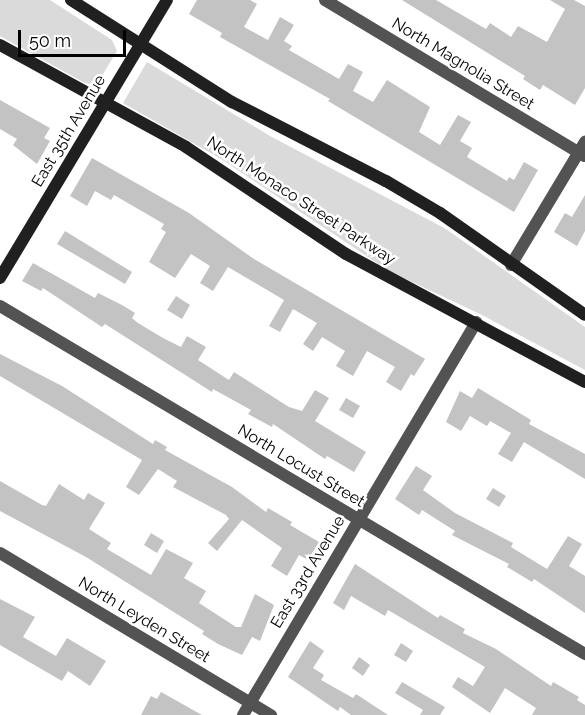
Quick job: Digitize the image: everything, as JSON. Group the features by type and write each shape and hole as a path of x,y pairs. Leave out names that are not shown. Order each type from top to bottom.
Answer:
{"street":[{"path":"71,0 232,102 386,181 440,213 585,315"},
{"name":"East 35th Avenue","path":"0,278 167,0"},
{"name":"North Magnolia Street","path":"325,0 583,150"},
{"name":"North Monaco Street Parkway","path":"0,45 241,181 346,254 585,382"},
{"path":"511,265 583,150"},
{"name":"North Locust Street","path":"0,306 585,654"},
{"name":"East 33rd Avenue","path":"243,715 476,322"},
{"name":"North Leyden Street","path":"0,553 271,715"}],"shaded area":[{"path":"0,0 50,0 112,40 117,51 100,79 89,84 83,82 0,36"},
{"path":"147,62 270,136 446,229 585,327 585,370 482,315 389,271 221,159 123,103"}],"building":[{"path":"197,0 250,0 257,4 244,27 268,40 280,17 294,25 284,41 292,46 289,50 339,79 348,64 363,72 353,91 373,102 387,80 430,107 419,132 440,145 458,115 471,122 460,141 472,148 467,157 507,181 509,177 514,180 524,162 538,170 514,212 328,101 330,99 220,37 222,33 189,14"},
{"path":"402,0 436,0 486,29 490,23 511,37 518,26 547,42 565,9 550,0 574,0 585,6 585,88 575,105 543,85 540,90 523,79 525,76"},
{"path":"0,100 50,128 44,138 50,141 37,164 13,145 17,139 0,129"},
{"path":"92,158 189,213 254,259 425,359 414,376 411,374 401,391 386,382 395,367 367,351 353,376 336,366 345,351 322,337 313,351 303,344 317,323 293,309 280,332 269,326 284,300 228,267 213,291 200,283 210,266 191,254 175,278 149,262 166,232 161,229 164,224 114,195 111,200 95,191 87,206 70,196"},
{"path":"585,195 585,231 577,246 554,232 565,213 572,217"},
{"path":"65,231 132,272 125,284 57,244"},
{"path":"33,263 95,298 98,293 122,305 135,313 132,318 138,323 181,347 187,336 206,347 198,360 229,380 234,372 289,407 302,411 315,390 329,398 315,421 366,452 354,472 327,456 325,459 273,424 272,427 248,414 251,410 213,389 212,392 105,324 102,327 43,288 41,291 22,281"},
{"path":"176,296 190,305 182,319 167,310"},
{"path":"0,354 62,386 153,444 155,440 167,447 165,450 232,487 266,512 268,508 292,522 290,525 319,542 308,560 299,555 287,576 271,566 282,548 242,520 217,551 208,543 229,519 226,515 173,487 177,481 158,469 139,495 126,487 142,460 0,376"},
{"path":"478,388 531,420 529,424 585,454 585,479 524,442 512,462 498,454 511,433 490,421 487,426 470,416 461,431 446,422 460,391 472,398"},
{"path":"346,398 360,406 353,418 339,410"},
{"path":"416,466 432,476 423,490 455,513 513,543 511,547 547,569 568,536 582,544 569,566 585,576 585,613 534,579 532,582 507,567 509,564 452,535 455,531 422,510 419,515 395,499"},
{"path":"0,481 46,506 59,484 84,500 88,493 105,503 89,529 111,543 107,549 151,575 166,549 193,563 184,578 206,591 199,603 236,627 241,627 255,594 274,605 260,641 252,637 242,655 218,644 202,634 204,631 86,557 0,511"},
{"path":"493,488 506,496 499,507 486,499"},
{"path":"151,533 164,541 157,553 144,545"},
{"path":"355,564 438,618 440,615 465,629 463,633 496,649 551,686 553,682 579,697 577,700 585,705 585,715 532,715 536,708 505,688 490,713 452,687 458,677 473,686 485,667 388,610 385,616 351,596 344,610 333,603"},
{"path":"0,599 35,617 23,637 56,656 67,638 106,661 90,686 68,671 62,681 0,645"},
{"path":"310,641 324,651 313,668 324,675 321,680 353,698 356,694 388,715 351,715 340,707 338,711 288,677"},
{"path":"401,643 413,651 406,662 394,655"},
{"path":"359,657 370,665 363,676 352,668"},
{"path":"402,682 445,707 440,715 420,715 423,710 395,693"},
{"path":"161,692 202,715 141,715 151,696 157,699"}]}
